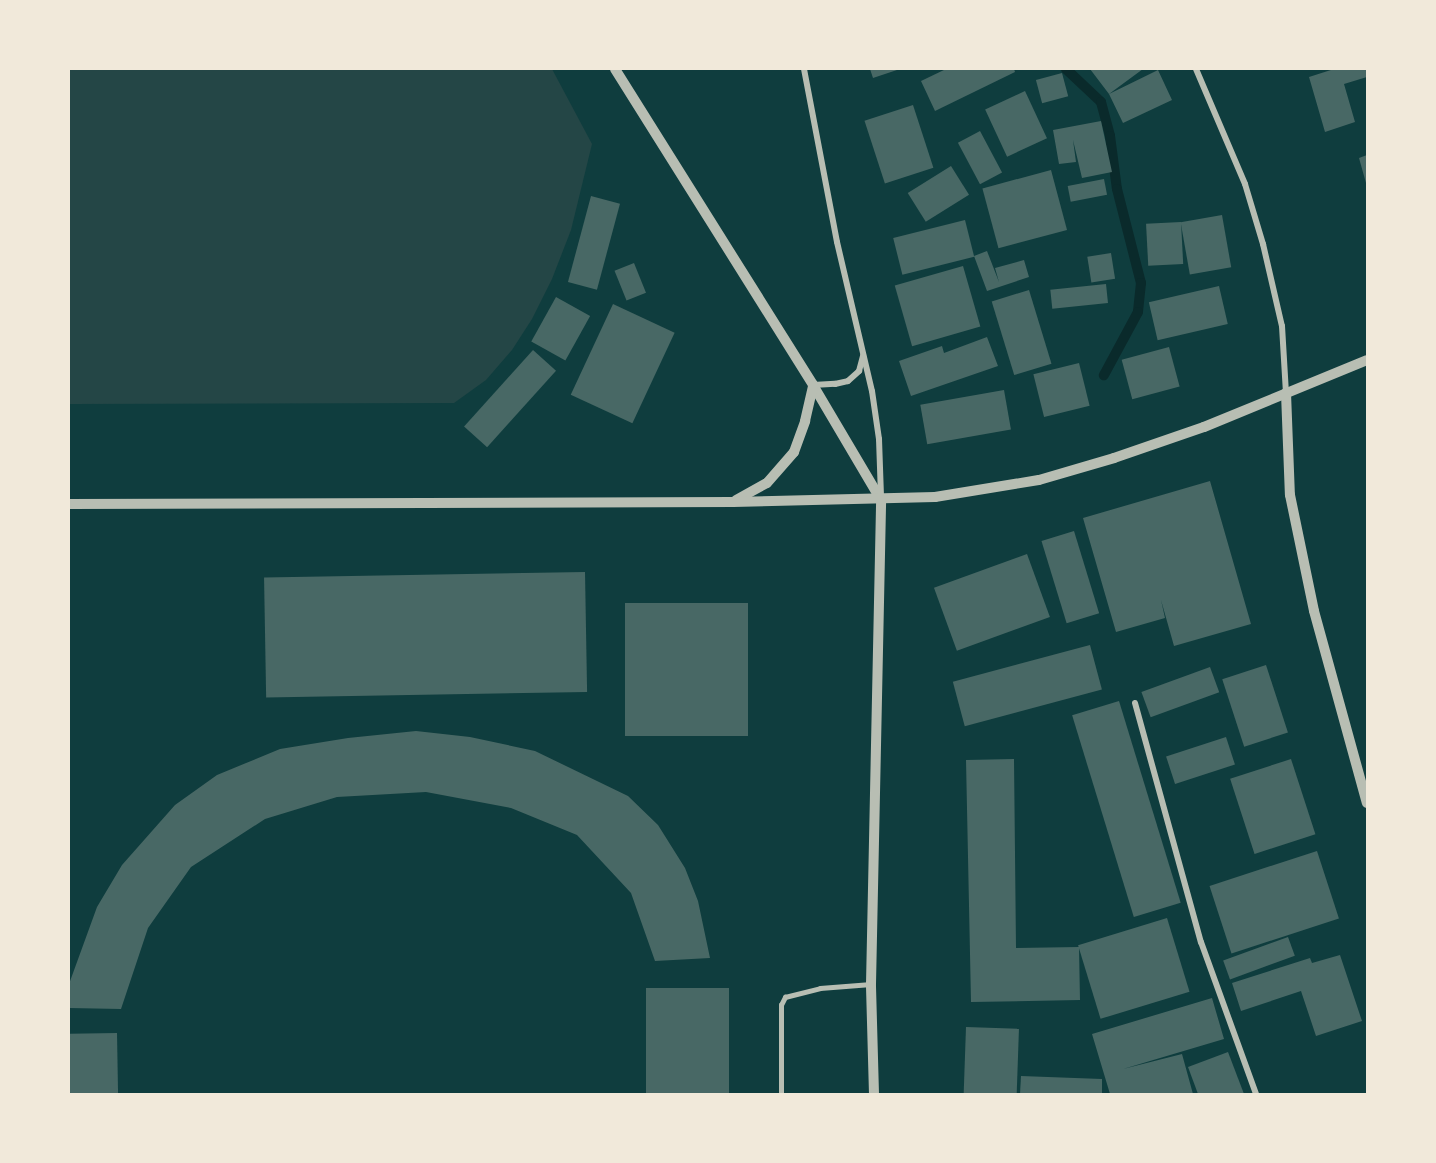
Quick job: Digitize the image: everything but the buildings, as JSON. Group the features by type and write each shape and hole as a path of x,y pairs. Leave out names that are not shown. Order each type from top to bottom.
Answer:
{"street":[{"path":"615,69 813,385 881,500"},
{"path":"804,69 837,242 872,391 879,439 881,500 872,984 874,1094"},
{"path":"1196,69 1245,184 1263,244 1282,326 1287,454 1292,507 1314,611 1367,804"},
{"path":"813,385 848,381 859,371 863,355"},
{"path":"69,504 733,502 935,497 1039,480 1204,427 1367,360"},
{"path":"733,502 767,483 794,452 805,422 813,385"},
{"path":"1134,703 1201,942 1256,1094"}],"lane":[{"path":"781,1094 781,1005 785,997 820,988 872,984"}],"shaded area":[{"path":"69,69 552,69 592,144 571,230 552,279 532,319 512,350 486,380 454,403 69,404"}],"waterway":[{"path":"1066,69 1101,102 1110,136 1117,189 1141,283 1138,312 1104,375"}]}
